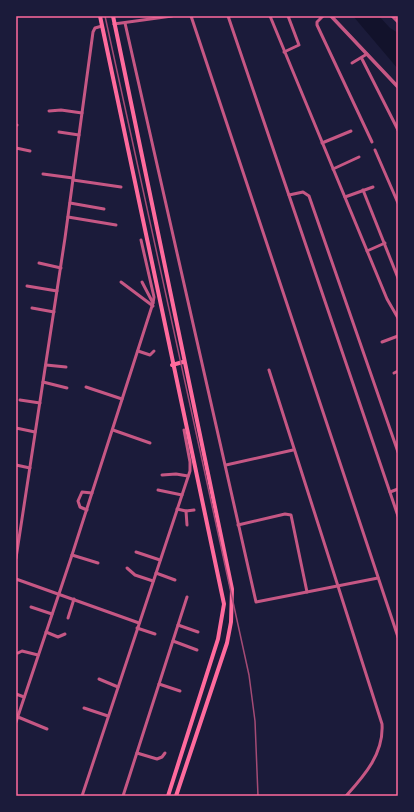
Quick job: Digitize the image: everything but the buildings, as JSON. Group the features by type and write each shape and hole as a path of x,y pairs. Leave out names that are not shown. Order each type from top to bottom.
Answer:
{"main road":[{"path":"100,16 172,365 222,591 224,610 218,639 168,796"},
{"path":"113,16 183,362 231,582 231,622 227,642 176,796"},
{"path":"172,365 183,362"}],"street":[{"path":"114,24 172,16"},
{"path":"191,16 398,637"},
{"path":"228,16 398,516"},
{"path":"270,16 387,299 398,318"},
{"path":"284,52 299,45 288,16"},
{"path":"323,16 317,25 372,142"},
{"path":"331,16 398,87"},
{"path":"392,16 398,22"},
{"path":"125,23 256,602 378,578"},
{"path":"16,558 61,268 93,32 95,28 102,26"},
{"path":"352,63 362,59 367,54"},
{"path":"362,59 398,130"},
{"path":"49,111 61,110 82,112"},
{"path":"322,143 351,131"},
{"path":"59,132 79,135"},
{"path":"16,148 30,151"},
{"path":"375,150 396,194 398,203"},
{"path":"333,169 359,157"},
{"path":"43,174 121,188"},
{"path":"345,197 373,187"},
{"path":"363,190 398,278"},
{"path":"290,195 303,192 309,196 398,452"},
{"path":"70,203 104,209"},
{"path":"68,217 116,225"},
{"path":"16,722 87,510 153,304 154,297 140,240"},
{"path":"367,251 385,243"},
{"path":"39,263 61,268"},
{"path":"121,282 153,304"},
{"path":"142,282 153,304"},
{"path":"27,286 57,291"},
{"path":"32,308 54,312"},
{"path":"382,342 398,336"},
{"path":"138,351 150,354 154,351"},
{"path":"46,364 66,367"},
{"path":"269,370 382,724 382,734 375,758 365,774 346,796"},
{"path":"394,373 398,371"},
{"path":"43,382 67,388"},
{"path":"86,387 122,399"},
{"path":"20,400 40,403"},
{"path":"16,428 35,432"},
{"path":"113,430 150,443"},
{"path":"82,796 188,476 190,462 184,430"},
{"path":"226,465 294,450"},
{"path":"16,466 30,468"},
{"path":"162,475 176,474 188,476"},
{"path":"390,492 398,489"},
{"path":"158,490 182,495"},
{"path":"87,510 80,507 78,501 82,492 92,493"},
{"path":"177,509 186,511 194,510"},
{"path":"186,511 187,526"},
{"path":"238,525 285,514 291,515 307,592"},
{"path":"136,552 160,560"},
{"path":"72,555 98,563"},
{"path":"127,568 135,575 153,581"},
{"path":"156,573 175,580"},
{"path":"16,579 139,623"},
{"path":"123,796 187,597"},
{"path":"68,618 74,599"},
{"path":"31,607 52,614"},
{"path":"178,625 198,632"},
{"path":"137,628 155,634"},
{"path":"46,632 58,637 65,634"},
{"path":"173,641 197,650"},
{"path":"18,653 26,652 38,655"},
{"path":"99,679 118,686"},
{"path":"159,684 180,691"},
{"path":"16,694 24,697"},
{"path":"84,708 108,716"},
{"path":"18,717 46,729"},
{"path":"137,753 157,759 162,757 165,753"}],"shaded area":[{"path":"353,16 379,16 390,28 398,33 398,69"}],"railway":[{"path":"105,16 249,675 255,721 258,796"}]}
